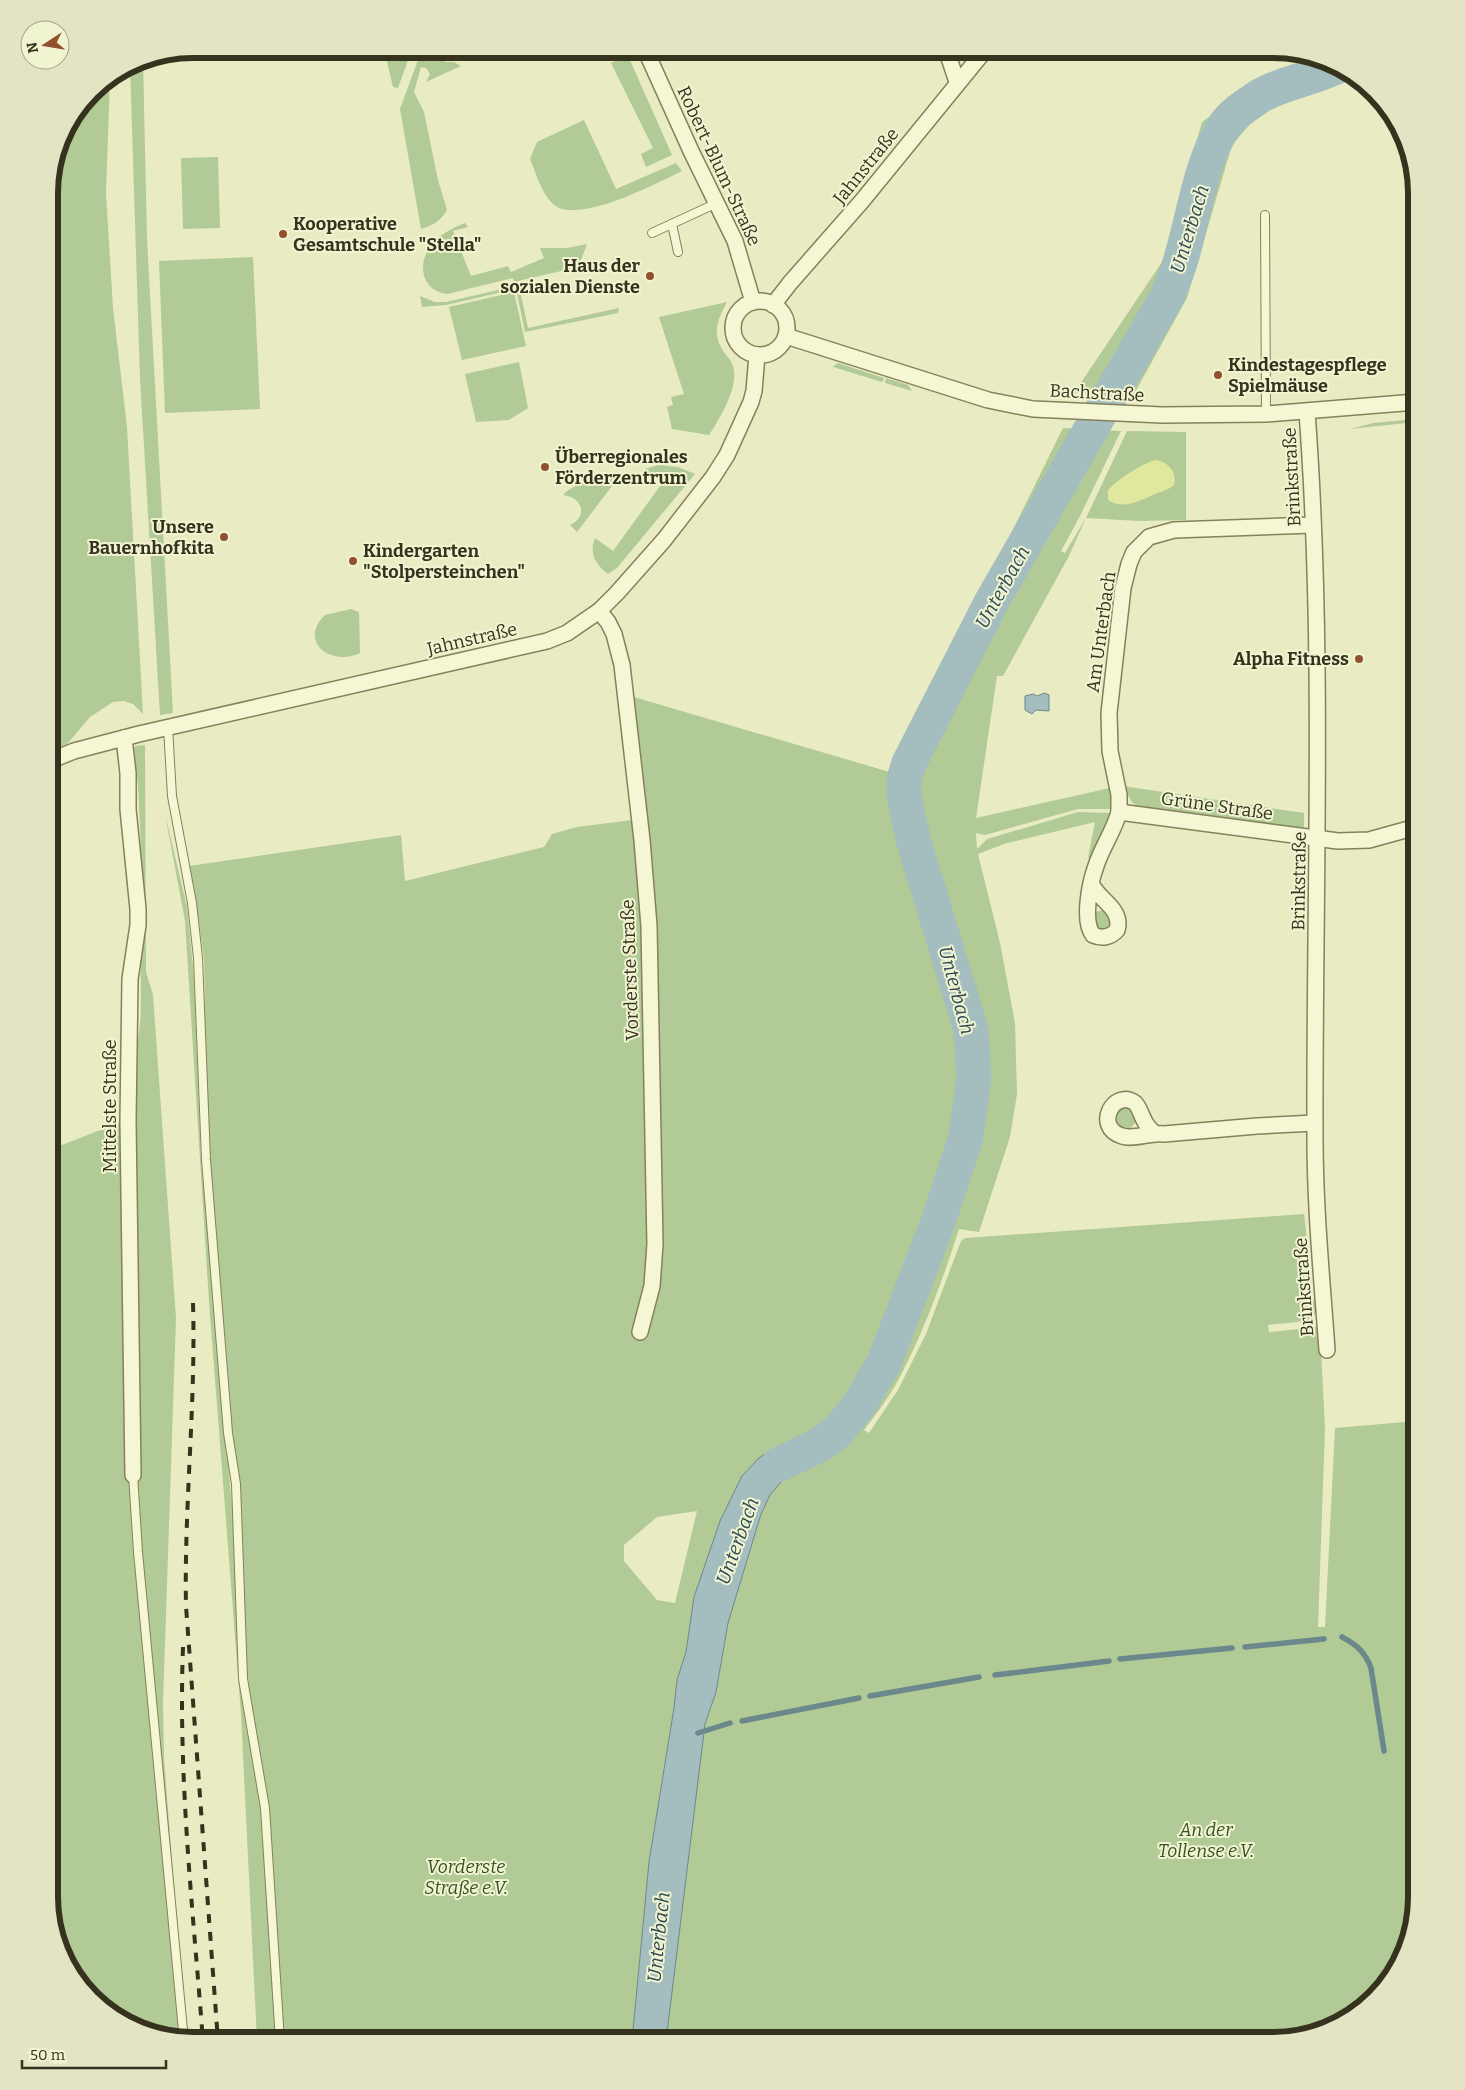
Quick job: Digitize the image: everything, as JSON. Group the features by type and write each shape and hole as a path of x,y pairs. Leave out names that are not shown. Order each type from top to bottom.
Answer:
{"street":[{"name":"Robert-Blum-Straße","path":"649,58 691,151 735,241 753,302"},
{"path":"949,58 958,82"},
{"name":"Jahnstraße","path":"773,305 862,201 978,58"},
{"path":"753,302 767,302 773,305 779,309 786,322 786,336 782,344 775,351 766,355 748,353 741,347 733,330 738,312 744,306 753,302"},
{"name":"Bachstraße","path":"786,336 988,400 1033,409 1125,414 1266,414 1408,403"},
{"name":"Jahnstraße","path":"58,757 74,751 168,727 547,640 567,633 599,611 632,577 707,485 727,455 751,402 756,376 757,355"},
{"name":"Brinkstraße","path":"1307,412 1317,643 1318,839 1315,1123 1318,1219 1327,1350"},
{"name":"Am Unterbach","path":"1119,812 1120,795 1110,751 1109,713 1123,588 1134,552 1149,537 1174,530 1312,525"},
{"name":"Vorderste Straße","path":"599,611 608,622 614,634 622,665 642,840 649,926 655,1244 652,1286 640,1332"},
{"name":"Mittelste Straße","path":"124,738 128,773 128,809 138,909 138,925 130,979 128,1121 133,1475"},
{"path":"1092,885 1096,867 1119,812"},
{"name":"Grüne Straße","path":"1119,812 1318,839 1354,842 1369,840 1408,829"},
{"path":"1154,1132 1164,1134 1315,1123"}],"lane":[{"path":"652,233 717,203"},
{"path":"1265,215 1266,414"},
{"path":"672,224 678,252"},
{"path":"168,727 172,796 192,903 198,958 206,1160 228,1433 236,1494 243,1679 250,1729 265,1808 279,2032"},
{"path":"133,1475 138,1552 183,2032"}],"green space":[{"path":"386,58 409,58 398,88 393,87"},
{"path":"419,58 443,58 445,62 454,62 461,66 426,82 430,74 426,68 421,67 414,92 424,112 438,180 447,210 436,222 421,229 400,109"},
{"path":"622,58 629,58 672,155 646,167 641,154 653,148 611,63"},
{"path":"1309,63 1332,71 1346,79 1296,96 1258,115 1232,145 1187,298 1133,396 1074,393 1162,262 1202,122 1254,84"},
{"path":"143,67 147,239 173,713 160,715 140,379 130,73"},
{"path":"110,86 106,193 113,308 127,427 143,714 133,704 124,701 113,702 90,717 68,743 58,748 58,184 62,158 71,133 85,110"},
{"path":"584,120 616,189 676,163 682,171 636,193 597,207 578,210 563,209 552,203 545,193 530,159 537,142"},
{"path":"218,157 220,228 183,229 181,158"},
{"path":"465,223 468,227 453,231 471,276 508,266 511,272 544,258 540,248 567,248 587,244 580,263 574,268 518,281 528,328 619,308 618,313 525,332 516,289 446,305 422,307 420,296 435,302 446,302 515,286 513,278 447,294 439,292 427,283 423,269 426,254 430,247 446,232"},
{"path":"253,257 260,409 165,413 159,261"},
{"path":"514,292 526,346 462,360 449,307"},
{"path":"727,302 717,326 717,332 720,345 732,363 734,371 733,387 730,396 709,435 672,429 667,407 673,405 671,397 684,394 659,317"},
{"path":"519,362 528,408 509,420 476,422 465,374"},
{"path":"838,363 884,378 882,382 833,367"},
{"path":"886,378 908,385 912,391 885,383"},
{"path":"1408,420 1408,423 1350,429 1373,423"},
{"path":"1063,428 1121,431 1061,551 1065,553 1086,518 1069,556 1003,676 997,676 976,818 1110,788 1112,809 1078,809 985,835 976,833 977,849 987,839 1078,812 1111,813 1093,858 1088,858 1095,822 1004,844 978,854 1000,943 1015,1023 1017,1094 1010,1137 979,1232 959,1229 923,1329 895,1386 864,1430 869,1433 898,1390 926,1334 961,1241 965,1238 1304,1214 1308,1248 1303,1249 1305,1298 1314,1300 1317,1308 1315,1314 1310,1319 1293,1323 1268,1325 1269,1332 1318,1327 1325,1429 1318,1627 1325,1627 1335,1428 1408,1422 1408,1898 1403,1932 1389,1965 1380,1980 1368,1993 1355,2005 1340,2014 1307,2028 1272,2032 667,2032 705,1724 716,1692 728,1623 761,1514 770,1495 780,1483 803,1441 694,1597 686,1652 677,1680 649,1862 633,2032 257,2032 241,1714 209,1302 185,921 165,814 187,907 194,977 201,1160 232,1507 240,1497 238,1470 231,1434 208,1161 204,959 189,866 401,835 405,881 544,847 552,834 577,827 648,818 634,697 893,773","holes":["697,1511 675,1603 657,1600 624,1561 624,1545 657,1517"]},
{"path":"1127,431 1186,432 1186,520 1139,521 1086,518"},
{"path":"658,465 678,467 695,474 617,568 608,574 594,558 593,544 595,538 613,551 663,482 645,469"},
{"path":"621,474 577,532 570,525 580,517 581,507 575,499 563,495 582,483"},
{"path":"351,609 359,612 360,653 339,657 329,654 316,643 317,625 325,615"},
{"path":"145,745 146,972 153,995 176,1318 163,1703 164,1758 185,2032 144,1629 172,1963 181,2032 158,2028 125,2014 110,2005 85,1980 68,1949 62,1932 58,1898 58,1146 121,1122 135,1061 141,1012 141,955 145,932 135,746"},
{"path":"1123,786 1304,813 1304,829 1138,807 1132,802"},
{"path":"1098,911 1107,911 1111,925 1107,930 1097,930 1093,915"},
{"path":"1125,1107 1135,1114 1136,1118 1129,1128 1125,1129 1115,1122 1114,1118 1121,1108"}],"sand":[{"path":"1155,460 1171,468 1175,476 1174,485 1131,504 1113,503 1108,500 1108,490 1113,485 1130,472"}],"water":[{"path":"1045,693 1049,695 1049,711 1036,710 1032,714 1025,710 1025,696 1033,694 1037,696"},
{"path":"803,1441 821,1444 813,1458 780,1483 770,1495 761,1514 728,1623 716,1692 705,1724 667,2032 633,2032 649,1862 677,1680 686,1652 694,1597 720,1521 742,1476 760,1457 783,1445"}],"waterway":[{"name":"Unterbach","path":"778,1465 821,1444 837,1432 859,1405 884,1363 938,1222 966,1137 974,1077 971,1030 913,839 904,796 904,779 909,763 992,601 1168,295 1180,264 1198,190 1210,154 1225,125 1236,113 1269,91 1329,70"},
{"path":"1342,1637 1360,1650 1371,1668 1384,1751"},
{"path":"1245,1647 1324,1639"},
{"path":"1120,1659 1232,1648"},
{"path":"995,1675 1109,1661"},
{"path":"870,1696 979,1677"},
{"path":"742,1721 859,1698"},
{"path":"698,1733 730,1723"}],"railway":[{"path":"193,1303 193,1379 186,1606 217,2032"},
{"path":"183,1647 184,1795 202,2032"}],"place":[{"name":"Kooperative Gesamtschule \"Stella\"","path":"283,234"},
{"name":"Haus der sozialen Dienste","path":"650,276"},
{"name":"Kindestagespflege Spielmäuse","path":"1218,375"},
{"name":"Überregionales Förderzentrum","path":"545,467"},
{"name":"Unsere Bauernhofkita","path":"224,537"},
{"name":"Kindergarten \"Stolpersteinchen\"","path":"353,561"},
{"name":"Alpha Fitness","path":"1359,659"}],"park label":[{"name":"An der Tollense e.V.","path":"1206,1840"},
{"name":"Vorderste Straße e.V.","path":"466,1877"}]}
